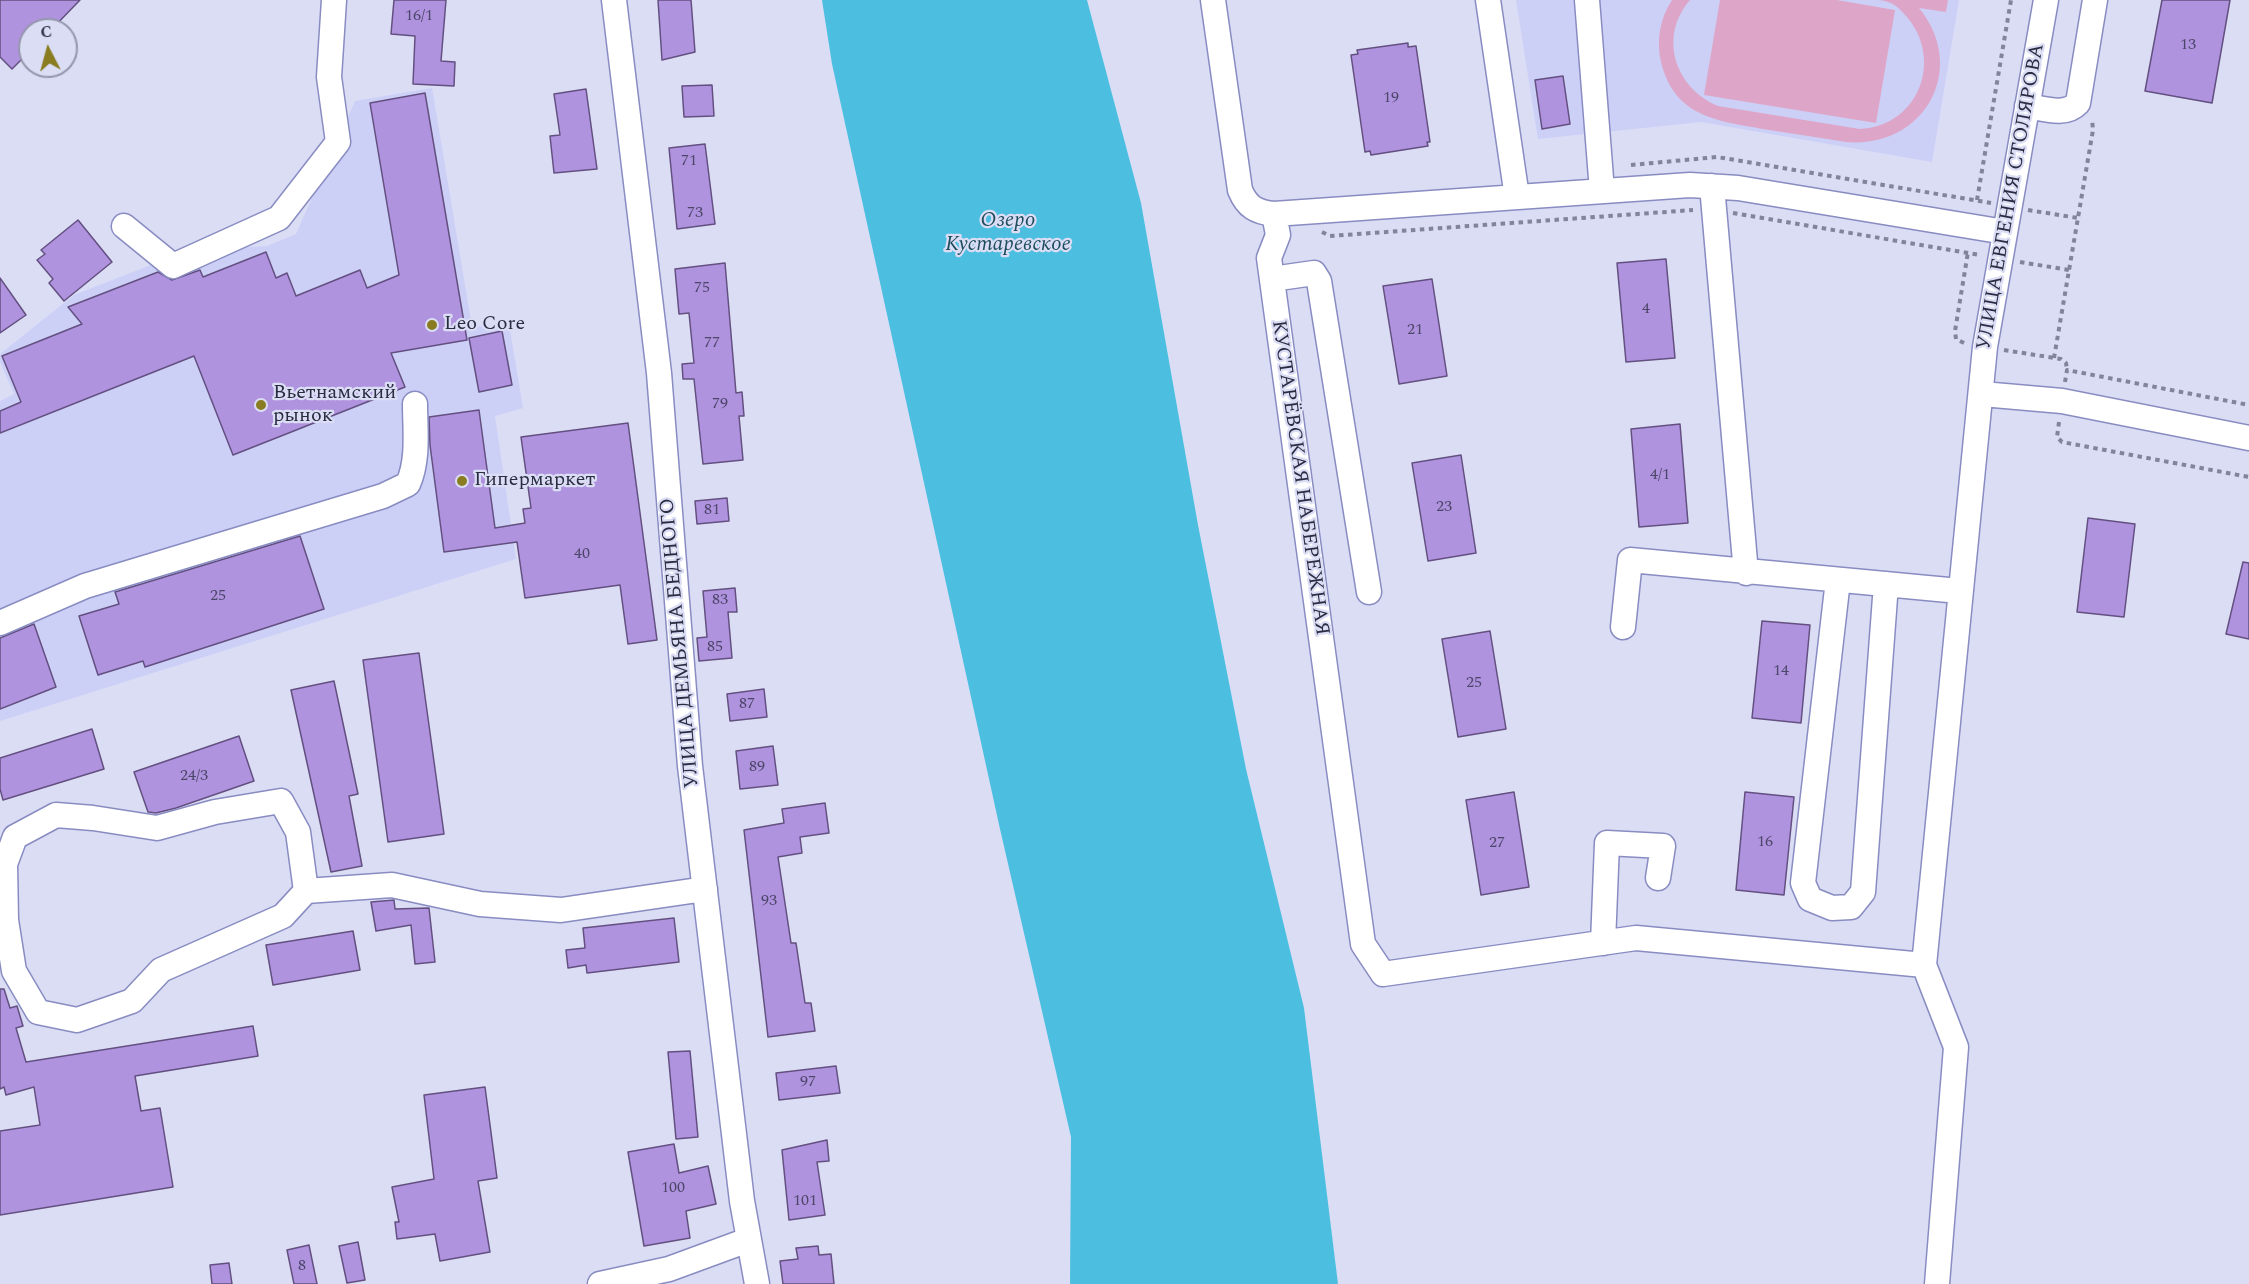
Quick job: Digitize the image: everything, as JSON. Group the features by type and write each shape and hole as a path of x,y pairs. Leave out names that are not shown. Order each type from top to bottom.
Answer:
{"street":[{"path":"124,226 173,266 279,218 338,142 329,77 334,0"},
{"name":"УЛИЦА ДЕМЬЯНА БЕДНОГО","path":"614,0 659,374 690,766 748,1240 757,1284"},
{"path":"1213,0 1240,190 1251,207 1261,213 1274,214 1671,186 1712,186 2005,232"},
{"path":"1488,0 1517,196"},
{"path":"1587,0 1602,191"},
{"name":"УЛИЦА ЕВГЕНИЯ СТОЛЯРОВА","path":"1924,965 1959,591 1982,394 1985,346 2046,0"},
{"path":"2027,106 2068,110 2078,103 2095,0"},
{"path":"1712,186 1746,573"},
{"name":"КУСТАРЁВСКАЯ НАБЕРЕЖНАЯ","path":"1274,214 1278,235 1269,258 1363,945 1383,974 1604,943"},
{"path":"1272,279 1308,273 1318,276 1369,592"},
{"path":"1982,394 2062,401 2249,438"},
{"path":"0,623 85,586 383,496 408,484 413,472 416,450 415,404"},
{"path":"1623,627 1630,560 1746,573 1959,591"},
{"path":"1838,580 1803,884 1810,899 1832,908 1851,907 1863,892 1886,584"},
{"path":"306,891 298,832 281,801 215,812 157,828 56,815 15,837 5,864 6,920 14,970 38,1012 77,1020 132,1001 161,970 283,916 306,891 392,885 480,904 561,910 705,889"},
{"path":"1658,878 1663,846 1607,843 1604,943 1636,938 1924,965 1956,1047 1937,1284"},
{"path":"600,1284 669,1269 748,1240"}],"path":[{"path":"2054,358 2093,130 2091,116 2080,97"},
{"path":"1318,211 1322,232 1330,236 1713,211 2069,270"}],"shaded area":[{"path":"1516,0 1959,0 1932,162 1701,122 1538,139"},
{"path":"1672,0 1690,0 1680,14 1673,45 1682,74 1703,98 1718,106 1860,129 1880,125 1897,116 1911,103 1919,88 1924,70 1923,51 1917,33 1906,16 1894,5 1879,0 1948,0 1946,12 1919,8 1933,32 1940,56 1938,79 1930,100 1917,119 1897,133 1874,141 1846,142 1717,120 1688,106 1668,81 1661,62 1659,38 1662,22"},
{"path":"1720,0 1837,0 1895,10 1876,123 1704,95"},
{"name":"Вьетнамский рынок","path":"432,88 472,327 509,324 523,408 495,416 516,559 0,721 0,401 14,394 0,362 0,354 74,295 189,250 267,246 296,234 355,101"}],"water":[{"name":"Озеро Кустаревское","path":"822,0 1087,0 1141,203 1198,525 1246,769 1304,1008 1338,1284 1070,1284 1071,1137 1000,829 832,64"}],"building":[{"path":"0,0 80,0 63,18 18,18 18,63 12,69 0,57"},
{"path":"394,0 446,0 441,61 455,62 454,86 413,84 415,36 391,34"},
{"path":"658,0 691,0 695,52 662,60"},
{"path":"2162,0 2230,0 2212,103 2145,91"},
{"path":"1408,43 1408,47 1416,46 1430,142 1427,142 1428,146 1371,155 1370,151 1365,152 1351,55 1358,54 1357,50"},
{"path":"1563,76 1570,124 1542,129 1535,80"},
{"path":"712,85 714,116 684,117 682,86"},
{"path":"586,89 597,169 554,173 550,136 560,135 554,94"},
{"path":"425,93 467,340 391,353 405,387 233,455 194,356 0,433 0,411 21,402 2,356 82,324 68,307 158,272 172,280 200,270 203,277 266,252 276,278 287,273 296,296 360,270 367,288 399,275 370,103"},
{"path":"705,144 715,224 677,229 669,148"},
{"path":"78,220 112,262 64,301 49,283 53,279 37,260 45,254 41,250"},
{"path":"1666,259 1675,358 1626,362 1617,263"},
{"path":"725,263 736,393 742,392 744,416 739,416 743,460 703,464 694,379 683,379 682,364 694,363 689,313 679,314 675,269"},
{"path":"0,278 26,315 0,333"},
{"path":"1432,279 1447,376 1399,384 1383,286"},
{"path":"502,331 512,385 479,392 469,338"},
{"path":"479,410 495,528 525,523 523,509 531,508 521,437 628,423 657,640 628,644 620,585 525,598 517,542 444,552 430,445 429,417"},
{"path":"1680,424 1688,523 1639,527 1631,429"},
{"path":"1461,455 1476,553 1428,561 1412,463"},
{"path":"727,498 729,521 697,524 695,501"},
{"path":"2088,518 2135,524 2124,617 2077,612"},
{"path":"300,536 324,609 145,667 143,661 98,675 79,616 119,604 115,592"},
{"path":"2243,562 2249,563 2249,639 2226,634"},
{"path":"735,588 737,612 728,612 732,658 699,661 697,638 707,637 703,591"},
{"path":"1762,621 1810,625 1801,723 1752,718"},
{"path":"34,624 56,687 0,709 0,638"},
{"path":"1490,631 1506,729 1458,737 1442,639"},
{"path":"419,653 444,834 388,842 363,660"},
{"path":"334,681 358,794 349,796 362,866 331,872 291,690"},
{"path":"764,689 767,717 730,721 727,694"},
{"path":"92,729 104,769 3,800 0,789 0,758"},
{"path":"239,736 254,781 176,808 156,813 148,812 134,772"},
{"path":"773,746 778,785 740,789 736,751"},
{"path":"1514,792 1529,887 1481,895 1466,800"},
{"path":"1745,792 1794,797 1784,895 1736,890"},
{"path":"825,803 829,833 800,837 802,853 778,857 791,943 796,943 805,1003 811,1003 815,1031 768,1037 744,830 784,823 782,809"},
{"path":"394,900 395,909 429,908 435,962 415,964 411,925 376,931 371,902"},
{"path":"674,918 679,962 587,973 586,965 568,968 566,950 585,948 583,928"},
{"path":"353,931 360,970 273,985 266,945"},
{"path":"0,989 4,989 10,1008 17,1006 23,1026 16,1028 26,1062 253,1026 258,1056 135,1076 141,1111 160,1108 173,1187 0,1215 0,1131 40,1125 34,1087 6,1095 4,1087 0,1089"},
{"path":"690,1051 698,1137 676,1139 668,1052"},
{"path":"836,1066 840,1093 779,1100 776,1073"},
{"path":"485,1087 497,1178 478,1181 490,1252 440,1261 435,1234 397,1239 395,1222 399,1222 392,1187 434,1179 424,1095"},
{"path":"827,1140 829,1161 817,1162 825,1215 789,1220 782,1150"},
{"path":"674,1144 679,1173 708,1166 716,1204 686,1211 690,1238 644,1246 628,1152"},
{"path":"358,1242 365,1280 347,1283 339,1246"},
{"path":"309,1245 317,1284 294,1284 287,1250"},
{"path":"818,1246 819,1255 831,1254 834,1284 783,1284 780,1261 798,1259 796,1248"},
{"path":"229,1263 232,1284 212,1284 210,1265"}],"place":[{"name":"Leo Core","path":"432,325"},
{"name":"Вьетнамский рынок","path":"261,405"},
{"name":"Гипермаркет","path":"462,481"}]}
